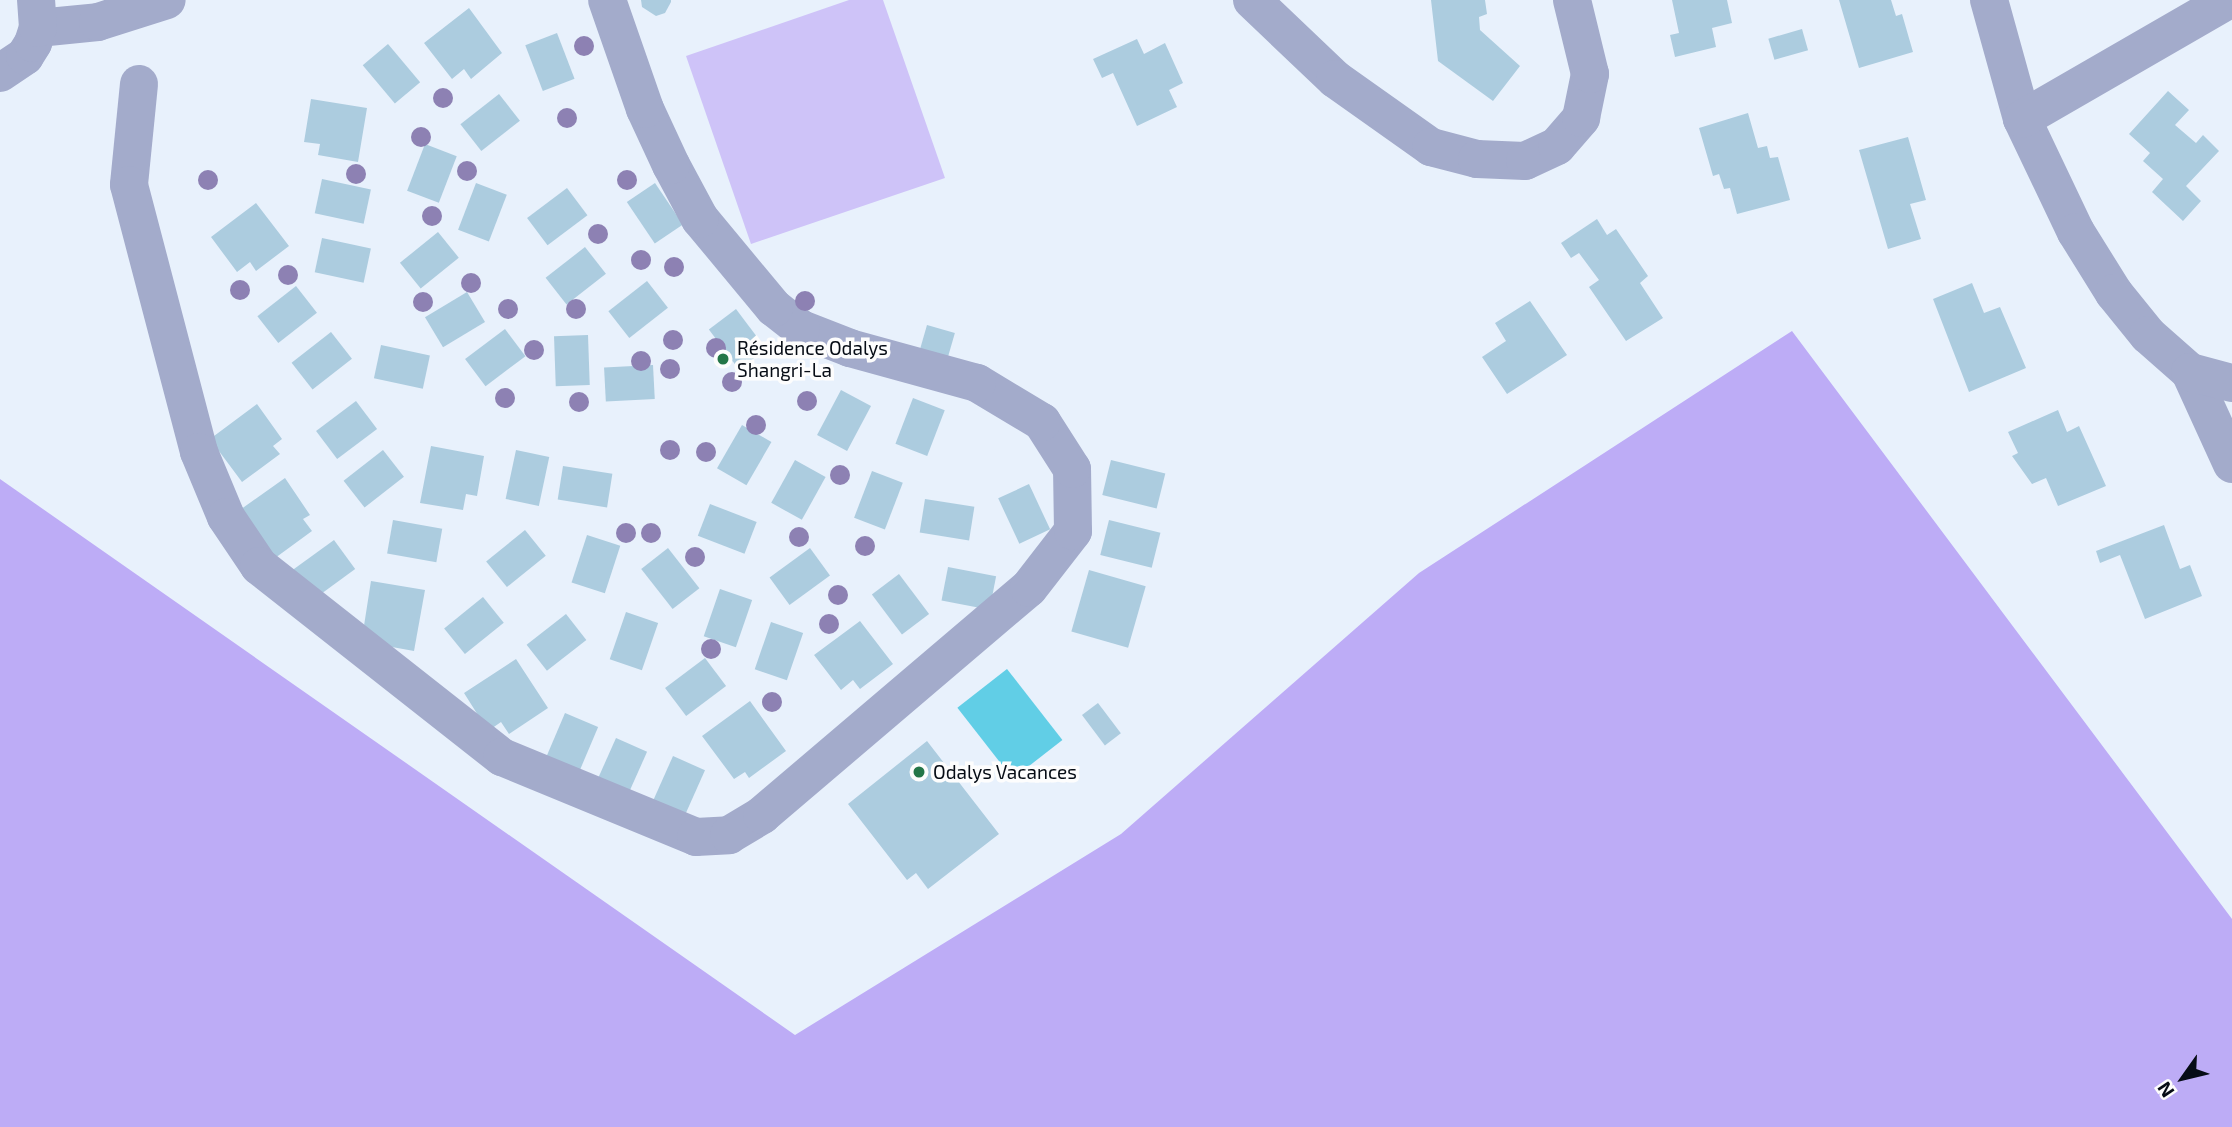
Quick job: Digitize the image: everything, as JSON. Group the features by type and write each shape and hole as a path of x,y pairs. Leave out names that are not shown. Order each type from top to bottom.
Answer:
{"street":[{"path":"0,73 25,56 37,14 98,22 167,0"},
{"path":"139,84 129,185 199,452 226,517 259,566 502,757 696,837 729,835 762,815 1029,588 1073,531 1072,469 1042,422 977,383 850,348 801,329 774,308 700,219 645,109 607,0"},
{"path":"1252,0 1335,79 1431,147 1477,159 1525,162 1557,146 1581,118 1590,74 1572,0"},
{"path":"1989,0 2022,119 2076,232 2115,293 2148,335 2190,372 2232,464"},
{"path":"2022,119 2228,0"},
{"path":"2190,372 2232,383"}],"shaded area":[{"path":"849,0 883,0 945,178 751,244 686,56"},
{"path":"1792,331 2232,919 2232,1127 0,1127 0,479 795,1035 1121,834 1419,573"}],"water":[{"path":"1007,669 1062,740 1013,779 957,708"}],"building":[{"path":"641,0 671,2 665,13 656,16 642,7"},
{"path":"1431,0 1485,0 1487,14 1479,17 1480,30 1520,66 1493,101 1438,61"},
{"path":"1672,0 1727,0 1732,23 1712,28 1716,47 1675,57 1670,35 1679,33"},
{"path":"1839,0 1891,0 1896,16 1902,14 1913,52 1859,68"},
{"path":"469,8 502,53 471,79 464,69 452,79 424,43"},
{"path":"1802,29 1808,50 1774,60 1768,39"},
{"path":"557,33 575,79 543,91 525,45"},
{"path":"1137,39 1144,54 1165,43 1183,83 1169,90 1177,107 1137,126 1113,73 1102,78 1093,59"},
{"path":"388,44 420,82 395,104 363,65"},
{"path":"2168,91 2189,110 2175,125 2196,143 2203,135 2219,151 2186,186 2201,201 2183,221 2152,192 2163,179 2143,161 2150,153 2129,134"},
{"path":"499,94 520,121 481,151 460,124"},
{"path":"311,99 367,108 358,162 318,155 320,144 304,142"},
{"path":"1748,113 1758,148 1767,146 1770,158 1778,157 1790,200 1737,214 1730,188 1724,189 1719,174 1713,176 1699,128"},
{"path":"1908,137 1926,200 1910,204 1921,239 1888,249 1859,150"},
{"path":"425,144 457,156 439,203 407,191"},
{"path":"322,179 371,189 364,224 315,213"},
{"path":"476,183 507,195 489,242 458,230"},
{"path":"655,183 683,224 655,243 627,202"},
{"path":"567,188 587,215 548,245 527,218"},
{"path":"256,203 289,246 256,271 250,262 237,272 211,237"},
{"path":"1597,219 1607,235 1616,229 1648,276 1640,283 1663,318 1626,341 1589,287 1599,280 1579,253 1571,258 1561,243"},
{"path":"438,232 459,258 421,288 400,263"},
{"path":"322,238 371,248 364,283 315,272"},
{"path":"585,247 606,274 567,305 546,278"},
{"path":"647,281 668,308 629,338 608,311"},
{"path":"1972,283 1984,313 2000,307 2026,368 1969,392 1933,299"},
{"path":"296,286 317,313 278,343 257,316"},
{"path":"467,292 485,322 443,347 425,317"},
{"path":"1530,301 1567,355 1507,394 1482,357 1506,341 1495,323"},
{"path":"736,309 766,349 739,369 709,329"},
{"path":"927,325 955,333 947,362 919,354"},
{"path":"505,329 525,356 486,386 465,359"},
{"path":"331,332 352,359 313,390 292,363"},
{"path":"588,335 590,385 556,386 554,336"},
{"path":"381,345 430,355 423,389 374,378"},
{"path":"653,365 655,399 606,402 604,368"},
{"path":"841,390 871,406 847,451 817,435"},
{"path":"913,398 945,410 927,456 895,444"},
{"path":"356,401 377,429 337,459 316,431"},
{"path":"257,404 282,439 273,446 280,454 242,482 210,439"},
{"path":"2058,410 2067,432 2079,426 2106,486 2058,506 2046,478 2032,484 2012,456 2018,453 2008,432"},
{"path":"742,425 771,442 746,485 717,468"},
{"path":"431,446 484,456 477,496 466,494 463,510 420,503"},
{"path":"383,450 404,477 365,508 344,481"},
{"path":"516,450 549,457 539,506 506,499"},
{"path":"795,460 826,477 802,520 771,503"},
{"path":"1111,460 1165,474 1157,508 1102,495"},
{"path":"563,466 612,474 607,507 558,500"},
{"path":"872,471 903,483 885,530 854,518"},
{"path":"285,478 310,515 303,519 312,531 271,561 237,512"},
{"path":"1029,484 1050,529 1019,544 998,498"},
{"path":"925,499 974,507 969,540 920,533"},
{"path":"710,504 757,522 744,554 698,536"},
{"path":"393,520 442,529 436,562 387,553"},
{"path":"1109,520 1160,533 1152,568 1100,555"},
{"path":"2164,525 2180,569 2190,565 2202,596 2145,619 2120,555 2100,563 2096,551"},
{"path":"525,530 546,556 507,587 486,561"},
{"path":"587,535 620,546 605,593 572,583"},
{"path":"334,540 355,569 313,600 292,571"},
{"path":"668,548 699,588 673,609 641,569"},
{"path":"810,548 830,576 790,605 770,577"},
{"path":"948,567 996,576 990,610 942,600"},
{"path":"1089,570 1146,586 1128,648 1071,632"},
{"path":"899,574 929,614 902,634 872,594"},
{"path":"371,581 425,590 414,651 370,643 363,632"},
{"path":"720,589 752,600 736,647 704,636"},
{"path":"483,597 504,623 465,654 444,628"},
{"path":"626,612 658,623 642,670 610,659"},
{"path":"566,614 586,640 547,671 527,645"},
{"path":"860,621 893,664 860,689 853,680 841,690 814,655"},
{"path":"771,622 803,633 787,680 755,669"},
{"path":"705,658 726,686 686,716 665,688"},
{"path":"516,659 548,708 509,734 501,722 488,731 464,693"},
{"path":"750,701 786,751 749,778 745,772 734,779 702,736"},
{"path":"1098,703 1121,733 1105,745 1082,715"},
{"path":"565,713 598,727 579,772 546,758"},
{"path":"616,738 647,752 627,797 596,783"},
{"name":"Odalys Vacances","path":"927,741 999,834 928,889 916,873 907,880 848,804"},
{"path":"673,756 705,770 685,815 653,801"}],"place":[{"name":"Résidence Odalys Shangri-La","path":"723,359"},
{"name":"Odalys Vacances","path":"919,772"}]}
